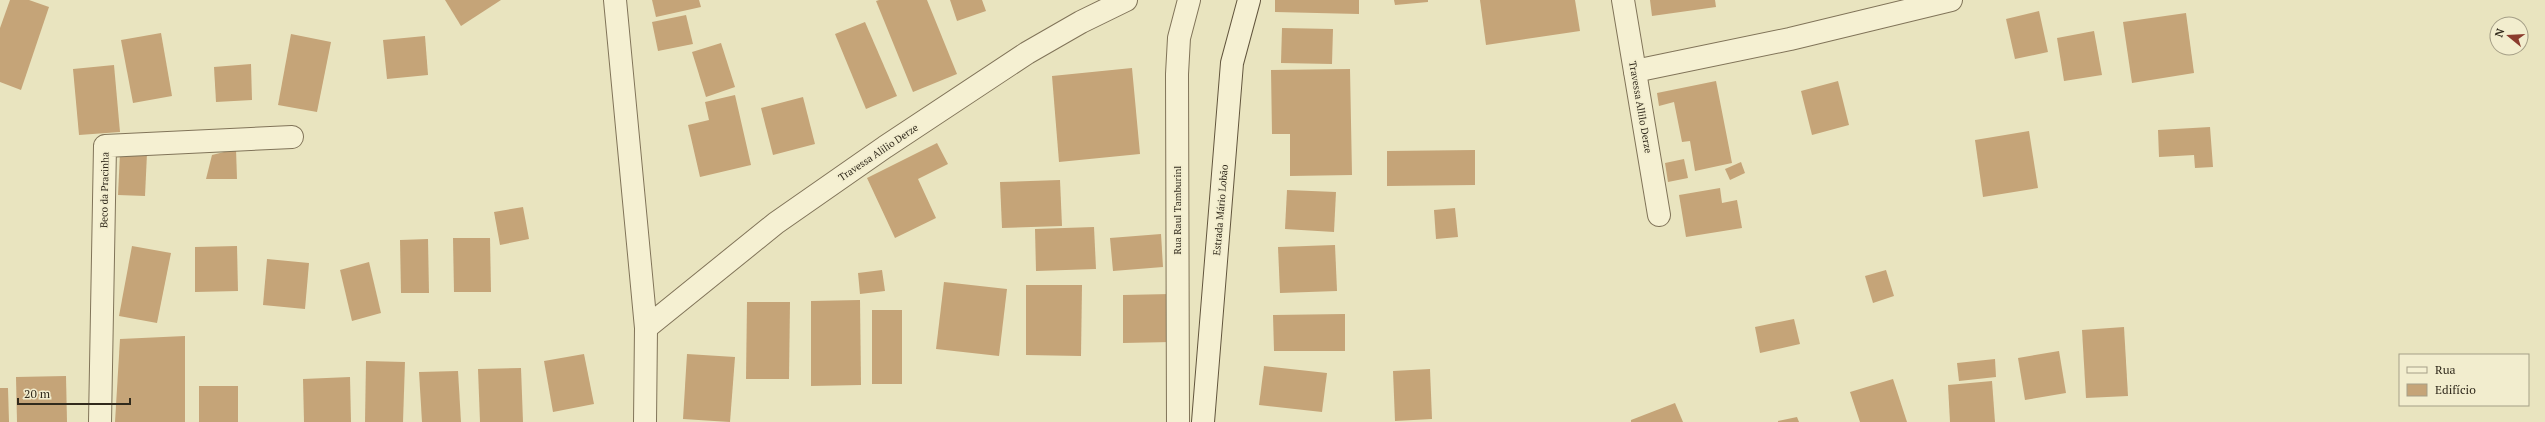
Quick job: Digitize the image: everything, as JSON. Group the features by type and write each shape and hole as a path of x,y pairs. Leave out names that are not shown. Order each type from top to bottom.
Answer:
{"street":[{"path":"615,0 646,328 645,422"},
{"name":"Travessa Alilio Derze","path":"646,328 776,223 885,146 1027,53 1081,22 1126,0"},
{"name":"Rua Raul Tamburinl","path":"1178,422 1177,74 1179,38 1190,0"},
{"name":"Estrada Mário Lobão","path":"1202,422 1232,64 1249,0"},
{"name":"Travessa Allilo Derze","path":"1623,0 1659,214"},
{"path":"1635,71 1790,39 1951,0"},
{"name":"Beco da Pracinha","path":"100,422 105,146 292,136"}],"building":[{"path":"10,0 29,0 49,7 21,90 0,82 0,28"},
{"path":"445,0 501,0 461,26"},
{"path":"652,0 699,0 701,7 656,17"},
{"path":"927,0 957,74 913,92 876,1"},
{"path":"950,0 982,0 986,11 957,21"},
{"path":"1275,0 1359,0 1359,14 1275,12"},
{"path":"1394,0 1428,0 1428,2 1395,5"},
{"path":"1480,0 1575,0 1580,31 1486,45"},
{"path":"1650,0 1715,0 1716,7 1652,16"},
{"path":"2039,11 2048,52 2015,59 2006,19"},
{"path":"2186,13 2194,73 2132,83 2123,22"},
{"path":"686,15 693,44 658,51 652,22"},
{"path":"865,22 897,96 866,109 835,34"},
{"path":"1282,28 1333,29 1332,64 1281,63"},
{"path":"2094,31 2102,75 2064,81 2057,38"},
{"path":"161,33 172,96 133,103 121,40"},
{"path":"291,34 331,42 317,112 278,105"},
{"path":"425,36 428,75 387,79 383,40"},
{"path":"721,43 735,87 706,97 692,52"},
{"path":"251,64 252,100 216,102 214,67"},
{"path":"114,65 120,132 79,135 73,69"},
{"path":"1132,68 1140,154 1059,162 1052,76"},
{"path":"1350,69 1352,175 1290,176 1290,134 1272,134 1271,70"},
{"path":"1716,81 1732,163 1695,171 1690,141 1682,142 1674,102 1659,106 1657,93"},
{"path":"1838,81 1849,125 1812,135 1801,91"},
{"path":"735,95 751,165 700,177 688,125 709,120 705,102"},
{"path":"803,97 815,144 773,155 761,108"},
{"path":"2210,127 2213,167 2195,168 2194,155 2159,157 2158,130"},
{"path":"2029,131 2038,188 1983,197 1975,140"},
{"path":"937,143 948,164 918,179 936,218 895,238 867,178"},
{"path":"236,149 237,179 206,179 212,155"},
{"path":"1475,150 1475,185 1387,186 1387,151"},
{"path":"120,153 147,153 145,196 118,195"},
{"path":"1684,159 1688,178 1668,182 1665,163"},
{"path":"1741,162 1745,173 1730,180 1725,169"},
{"path":"1060,180 1062,226 1002,228 1000,182"},
{"path":"1720,188 1722,203 1737,200 1742,228 1686,237 1679,195"},
{"path":"1287,190 1336,192 1334,232 1285,229"},
{"path":"523,207 529,239 500,245 494,212"},
{"path":"1455,208 1458,237 1436,239 1434,210"},
{"path":"1094,227 1096,269 1036,271 1035,229"},
{"path":"1161,234 1163,267 1113,271 1110,238"},
{"path":"453,238 490,238 491,292 454,292"},
{"path":"428,239 429,293 401,293 400,240"},
{"path":"1335,245 1337,291 1280,293 1278,247"},
{"path":"132,246 171,253 157,323 119,316"},
{"path":"237,246 238,291 195,292 195,247"},
{"path":"267,259 309,263 305,309 263,305"},
{"path":"369,262 381,313 352,321 340,270"},
{"path":"882,270 885,291 860,294 858,273"},
{"path":"1886,270 1894,296 1873,303 1865,276"},
{"path":"944,282 1007,289 999,356 936,349"},
{"path":"1026,285 1082,285 1081,356 1026,355"},
{"path":"1170,294 1171,342 1123,343 1123,295"},
{"path":"860,300 861,385 811,386 811,301"},
{"path":"747,302 790,302 789,379 746,379"},
{"path":"872,310 902,310 902,384 872,384"},
{"path":"1345,314 1345,351 1274,351 1273,315"},
{"path":"1794,319 1800,344 1760,353 1755,327"},
{"path":"2124,327 2128,396 2086,398 2082,330"},
{"path":"185,336 185,422 115,422 120,339"},
{"path":"2059,351 2066,393 2025,400 2018,358"},
{"path":"584,354 594,404 553,412 544,361"},
{"path":"687,354 735,357 730,422 683,419"},
{"path":"1995,359 1996,377 1959,381 1957,363"},
{"path":"366,361 405,362 403,422 365,422"},
{"path":"1264,366 1327,373 1322,412 1259,405"},
{"path":"521,368 523,422 480,422 478,369"},
{"path":"1430,369 1432,419 1395,421 1393,371"},
{"path":"458,371 461,422 422,422 419,372"},
{"path":"66,376 67,422 17,422 16,377"},
{"path":"350,377 351,422 304,422 303,379"},
{"path":"1893,379 1907,422 1860,422 1850,392"},
{"path":"1992,381 1995,422 1950,422 1948,385"},
{"path":"199,386 238,386 238,422 199,422"},
{"path":"0,388 8,388 9,422 0,422"},
{"path":"1675,403 1683,422 1631,422 1631,420"},
{"path":"1797,417 1799,422 1778,422 1778,421"}]}
